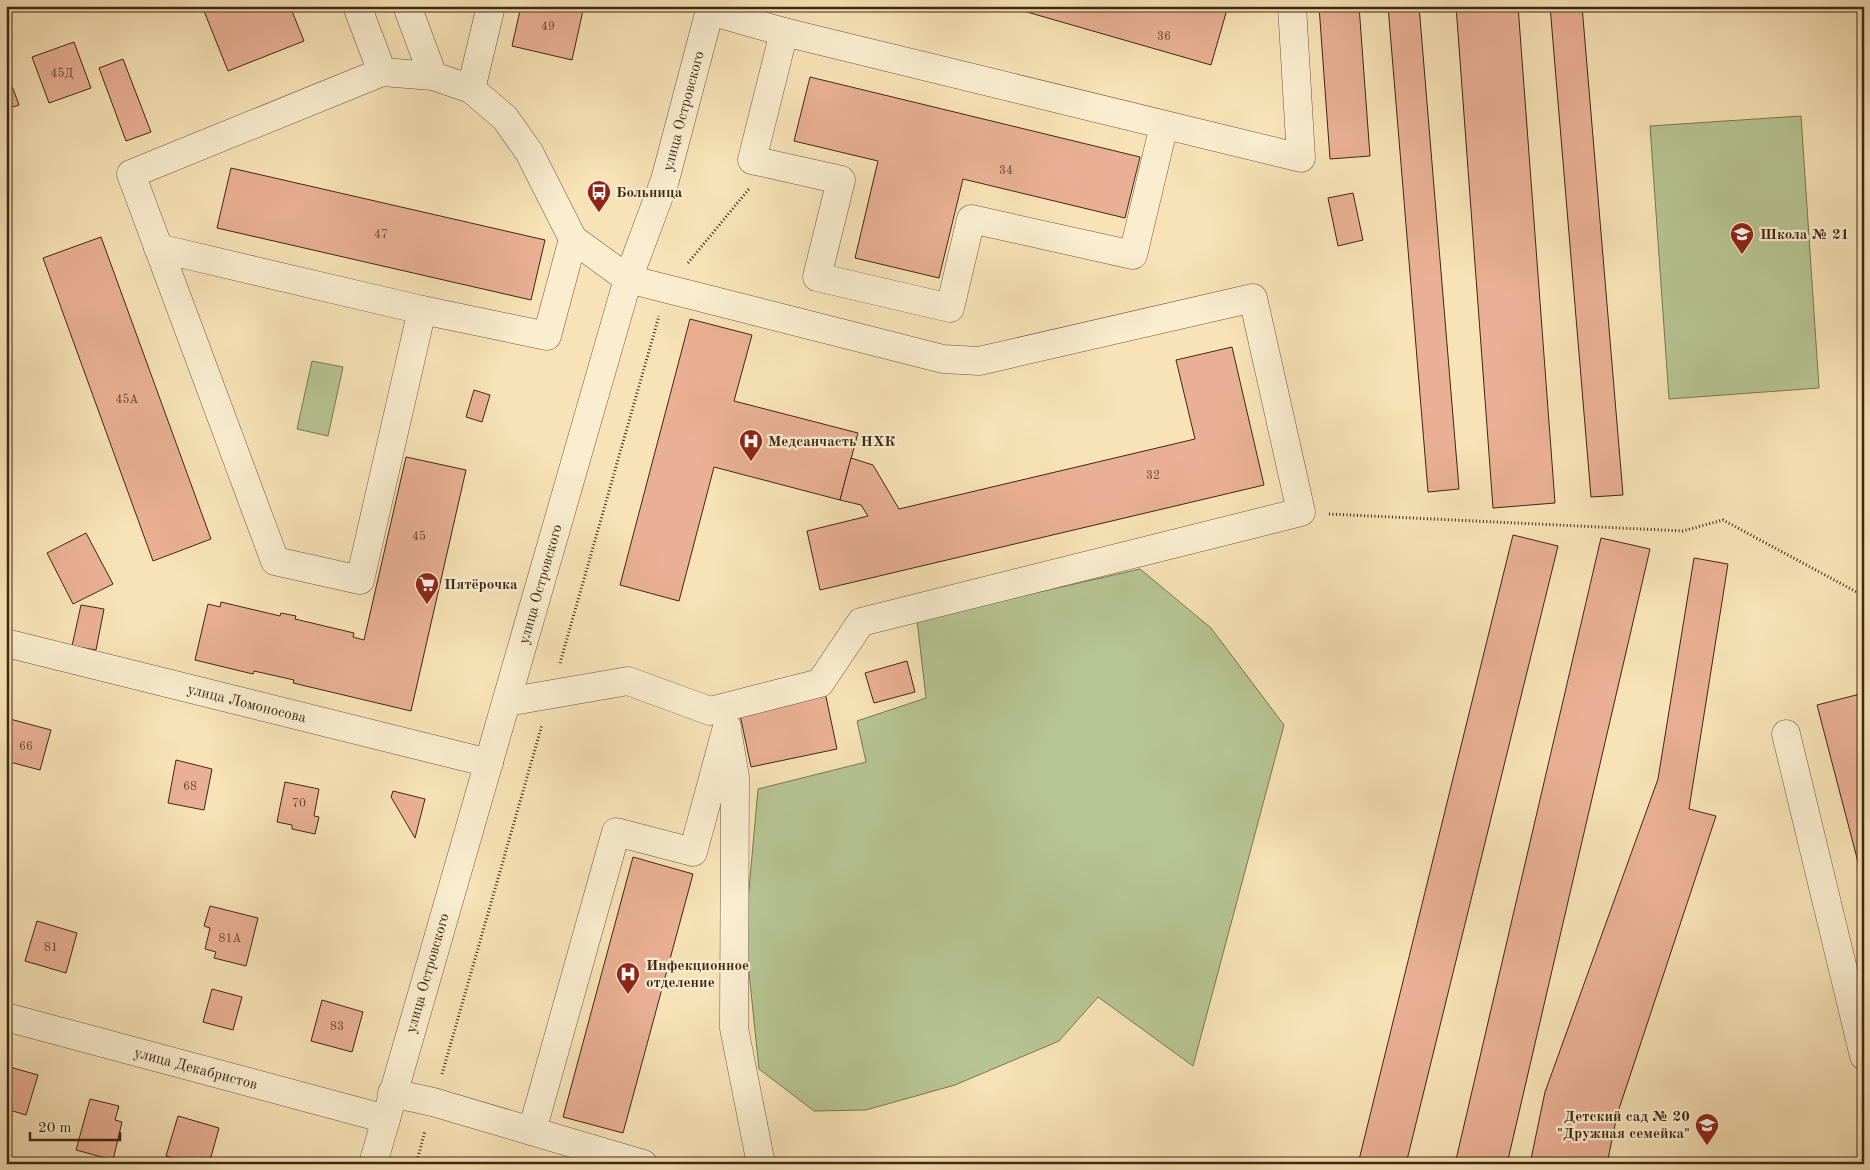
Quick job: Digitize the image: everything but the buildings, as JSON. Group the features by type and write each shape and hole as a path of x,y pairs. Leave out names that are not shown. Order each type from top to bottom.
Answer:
{"street":[{"path":"357,6 382,72"},
{"path":"407,6 433,76"},
{"path":"471,89 491,6"},
{"path":"711,9 784,32 1301,158 1292,6"},
{"name":"улица Островского","path":"373,1164 628,279 665,180 711,9"},
{"path":"784,32 752,160 841,180 817,277 950,308 971,219 1133,255 1164,125"},
{"path":"422,310 360,580 275,561 131,174 382,72 433,76 471,89 505,118 529,152 573,239 628,279 943,359 979,361 1253,298 1301,512 861,622 820,683 718,719 628,680 506,702"},
{"path":"158,248 422,310 547,336 573,239"},
{"name":"улица Ломоносова","path":"6,643 489,762"},
{"path":"532,1131 616,832 693,852 718,719"},
{"path":"718,719 735,776 734,1028 761,1164"},
{"path":"1786,734 1864,1056"},
{"name":"улица Декабристов","path":"6,1017 386,1119"},
{"path":"392,1093 434,1102 643,1164"}],"path":[{"path":"416,1164 668,289 769,164"},
{"path":"1301,512 1683,532 1723,520 1864,596"}],"green space":[{"path":"1801,116 1819,388 1669,399 1650,126"},
{"path":"312,361 343,367 328,436 297,429"},
{"path":"1140,569 1211,628 1284,725 1193,1066 1098,997 1059,1041 955,1085 866,1110 814,1111 759,1069 745,934 758,789 866,762 857,721 926,698 917,620"}],"place":[{"name":"Больница","path":"599,213"},
{"name":"Школа № 21","path":"1742,255"},
{"name":"Медсанчасть НХК","path":"751,462"},
{"name":"Пятёрочка","path":"427,605"},
{"name":"Инфекционное отделение","path":"628,995"},
{"name":"Детский сад № 20 \"Дружная семейка\"","path":"1707,1146"}]}
